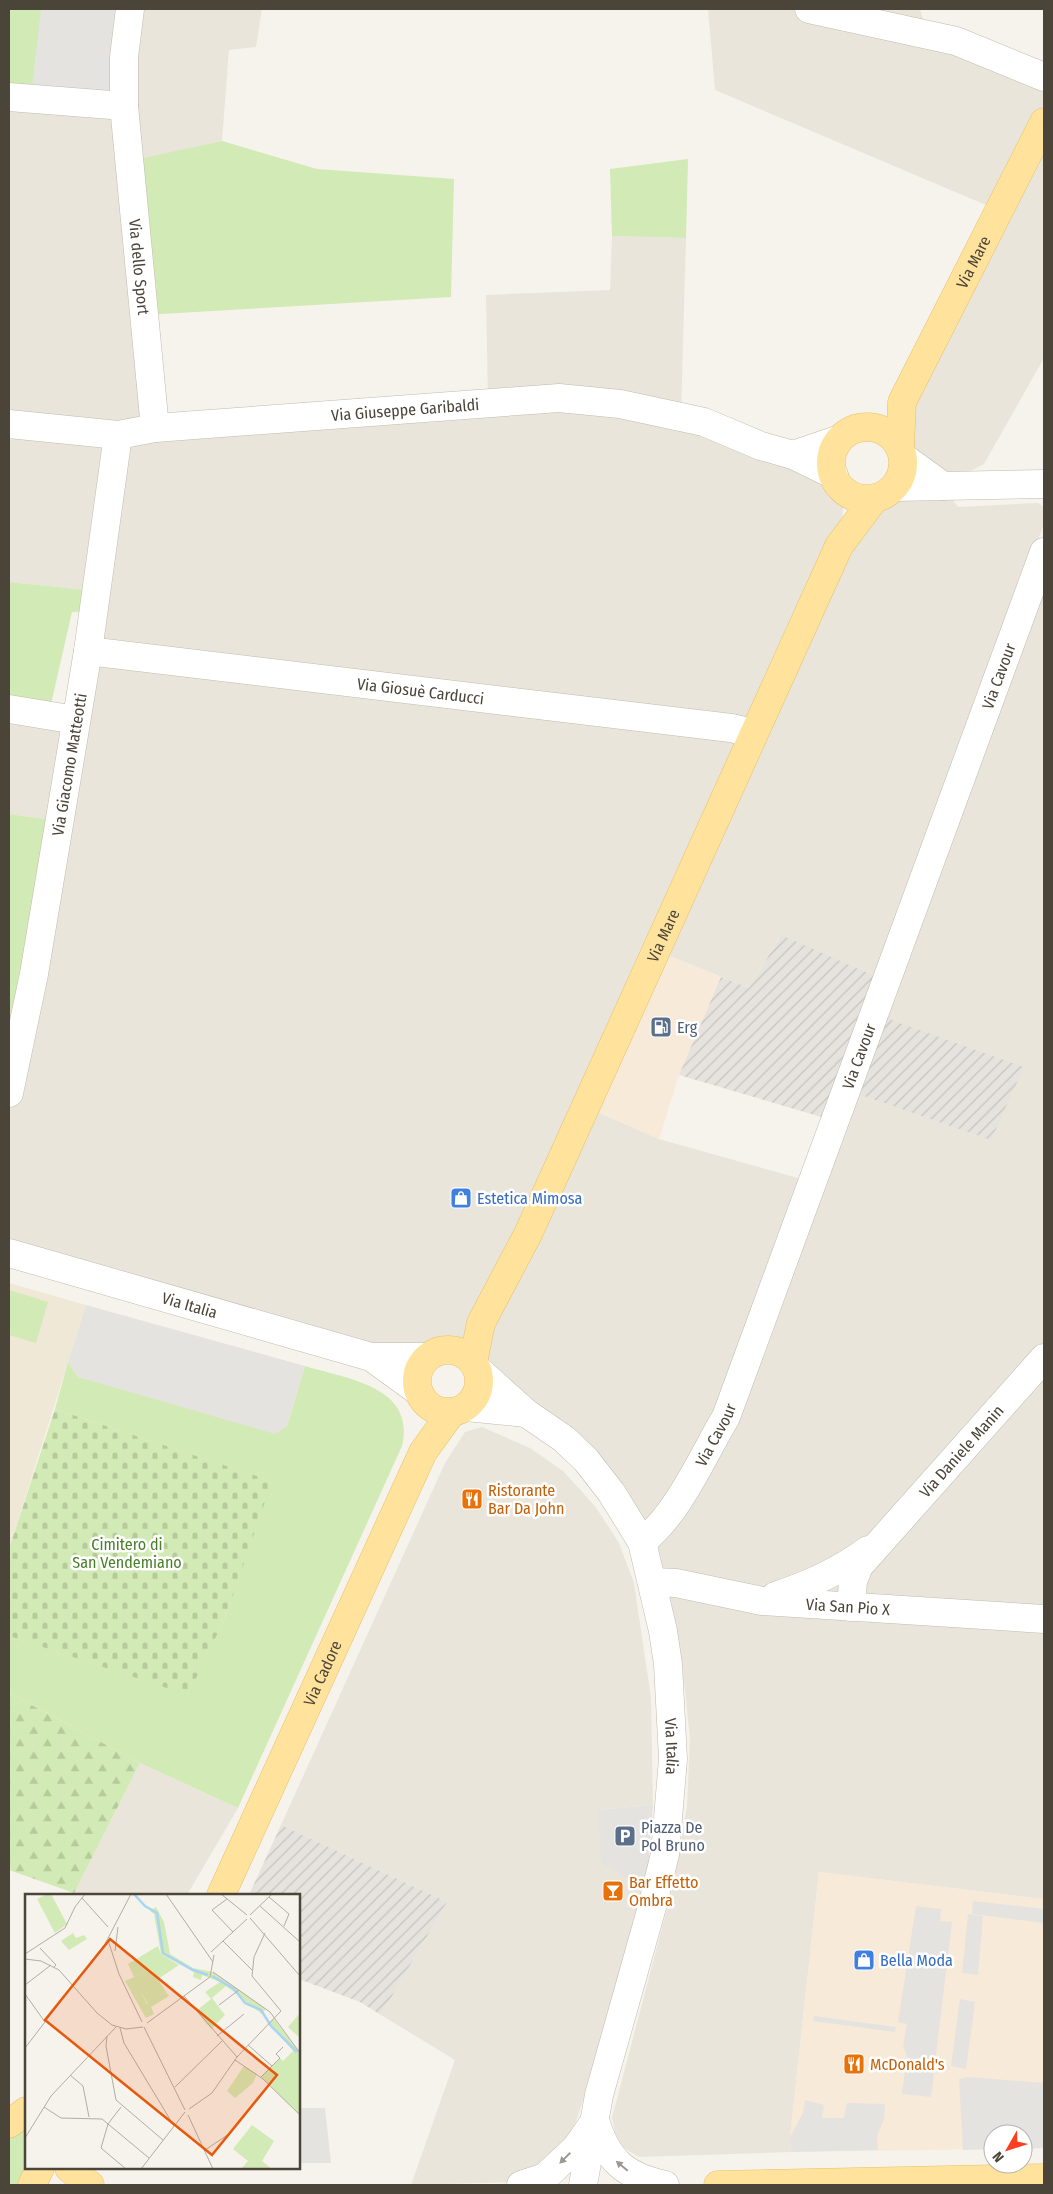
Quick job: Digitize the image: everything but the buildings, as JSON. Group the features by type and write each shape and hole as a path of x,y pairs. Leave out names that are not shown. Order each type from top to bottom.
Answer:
{"main road":[{"name":"Via Mare","path":"475,1365 481,1323 528,1234 839,546 884,493 900,478 902,402 1044,122"},
{"name":"Via Mare","path":"839,546 839,483 832,456 840,439 848,432 869,426 902,402"},
{"path":"869,426 887,433 901,451"},
{"path":"839,483 864,498 884,493"},
{"name":"Via Mare","path":"438,1353 481,1323"},
{"path":"438,1353 458,1351 475,1365"},
{"name":"Via Cadore","path":"423,1452 422,1397 418,1373 438,1353"},
{"name":"Via Cadore","path":"221,1894 423,1452 459,1409 474,1399 480,1379 475,1365"},
{"path":"422,1397 442,1412 459,1409"},
{"path":"9,2124 25,2112"},
{"path":"32,2185 40,2169"},
{"path":"70,2169 90,2185"},
{"path":"718,2185 1044,2178"}],"street":[{"name":"Via dello Sport","path":"130,9 124,57 124,106 155,428"},
{"path":"809,9 956,41 1044,77"},
{"path":"9,97 124,106"},
{"name":"Via Giuseppe Garibaldi","path":"9,424 118,435 155,428 559,398 620,404 704,422 761,446 793,455 839,483"},
{"name":"Via Giacomo Matteotti","path":"9,1093 34,974 88,651 118,435"},
{"path":"793,455 840,439"},
{"path":"901,451 943,486"},
{"path":"884,493 943,486 1044,484"},
{"name":"Via Cavour","path":"642,1542 656,1530 674,1507 726,1417 1044,552"},
{"name":"Via Giosuè Carducci","path":"88,651 722,726 753,733"},
{"path":"9,709 76,720"},
{"name":"Via Italia","path":"9,1253 371,1357 438,1353"},
{"name":"Via Italia","path":"371,1357 422,1397"},
{"name":"Via Daniele Manin","path":"838,1606 853,1581 859,1566 878,1543 1044,1358"},
{"name":"Via Italia","path":"475,1365 526,1413 564,1439 586,1460 611,1492 642,1542 668,1664 673,1759 665,1854 599,2095 583,2185"},
{"name":"Via Italia","path":"459,1409 526,1413"},
{"name":"Via Daniele Manin","path":"762,1601 808,1585 843,1569 878,1543"},
{"path":"838,1606 823,1590 827,1582 843,1569"},
{"name":"Via San Pio X","path":"652,1582 676,1583 762,1601 1044,1619"},
{"name":"Via Italia","path":"521,2185 545,2177 550,2173 576,2148 595,2120"},
{"name":"Via Italia","path":"595,2120 601,2140 608,2154 624,2169 642,2180 665,2185"}],"shaded area":[{"path":"41,9 119,9 108,99 32,88"},
{"path":"130,9 262,9 256,47 229,50 222,141 130,162 155,428 488,401 486,295 610,290 612,236 686,238 681,417 838,484 845,491 839,545 875,498 942,486 903,457 902,402 1000,211 715,90 708,9 920,9 928,35 1044,77 1044,358 984,464 943,486 958,507 1038,503 1044,507 1044,523 938,840 1044,576 1044,1899 819,1872 790,2137 791,2152 639,2157 624,2148 616,2136 612,2118 674,1882 687,1807 690,1739 684,1681 653,1548 483,1362 486,1345 595,1111 659,1139 812,1182 874,1014 780,936 749,988 657,951 481,1323 449,1349 427,1357 9,1253 9,1050 59,821 9,814 9,720 74,731 96,591 9,582 9,97"},
{"path":"781,935 886,981 874,1014 1024,1067 991,1140 847,1090 835,1121 679,1075 721,977 749,988"},
{"path":"657,951 721,977 679,1075 659,1139 586,1107"},
{"path":"9,1283 86,1305 9,1549"},
{"path":"86,1305 305,1366 287,1426 275,1434 78,1377 68,1362"},
{"path":"482,1427 530,1448 563,1471 595,1506 619,1543 634,1583 651,1698 653,1805 598,1810 647,1884 604,2037 565,2154 518,2182 411,2185 455,2060 381,2015 447,1902 281,1825 445,1463 465,1432"},
{"path":"140,1763 238,1808 188,1894 74,1893"},
{"name":"Piazza De Pol Bruno","path":"653,1805 647,1884 633,1881 601,1863 598,1810"},
{"path":"281,1825 447,1902 381,2015 360,2002 300,1979 300,1894 249,1894"},
{"path":"819,1872 1044,1899 1044,2148 1033,2149 1033,2124 983,2124 983,2149 791,2152 790,2137"},
{"path":"973,1901 1044,1909 1044,1923 972,1914"},
{"path":"916,1906 941,1909 940,1921 952,1922 931,2097 902,2094 907,2055 903,2046 907,2024 898,2022"},
{"path":"968,1914 983,1916 978,1975 962,1973"},
{"path":"960,1999 975,2002 966,2069 951,2066"},
{"path":"814,2016 896,2027 895,2032 813,2021"},
{"path":"969,2077 1044,2083 1044,2148 1033,2149 1033,2124 983,2124 983,2149 963,2150 959,2079"},
{"path":"805,2100 824,2105 822,2118 844,2118 847,2103 885,2104 884,2119 877,2136 878,2150 791,2152 790,2137 803,2113"},
{"path":"300,2108 325,2108 331,2163 300,2163"}],"green space":[{"path":"9,9 130,9 124,106 9,97"},
{"path":"222,141 317,169 454,179 451,297 144,315 130,161"},
{"path":"688,159 686,238 612,236 610,169"},
{"path":"9,582 96,591 93,611 72,612 46,726 9,720"},
{"path":"9,814 59,821 9,1050"},
{"path":"9,1290 48,1302 36,1343 9,1335"},
{"path":"68,1362 78,1377 287,1426 305,1366 358,1381 374,1388 389,1398 399,1410 404,1426 402,1446 238,1808 140,1763 9,1693 9,1636 188,1694 226,1616 271,1481 55,1409"},
{"name":"Cimitero di San Vendemiano","path":"55,1409 272,1481 226,1616 188,1695 9,1636 9,1549"},
{"path":"9,1693 140,1763 74,1893 9,1870"},
{"path":"25,2123 26,2169 23,2185 11,2185 9,2183 9,2135"}],"place":[{"name":"Erg","path":"661,1027"},
{"name":"Estetica Mimosa","path":"461,1198"},
{"name":"Ristorante Bar Da John","path":"472,1499"},
{"name":"Piazza De Pol Bruno","path":"625,1836"},
{"name":"Bar Effetto Ombra","path":"613,1891"},
{"name":"Bella Moda","path":"864,1960"},
{"name":"McDonald's","path":"854,2064"}]}
